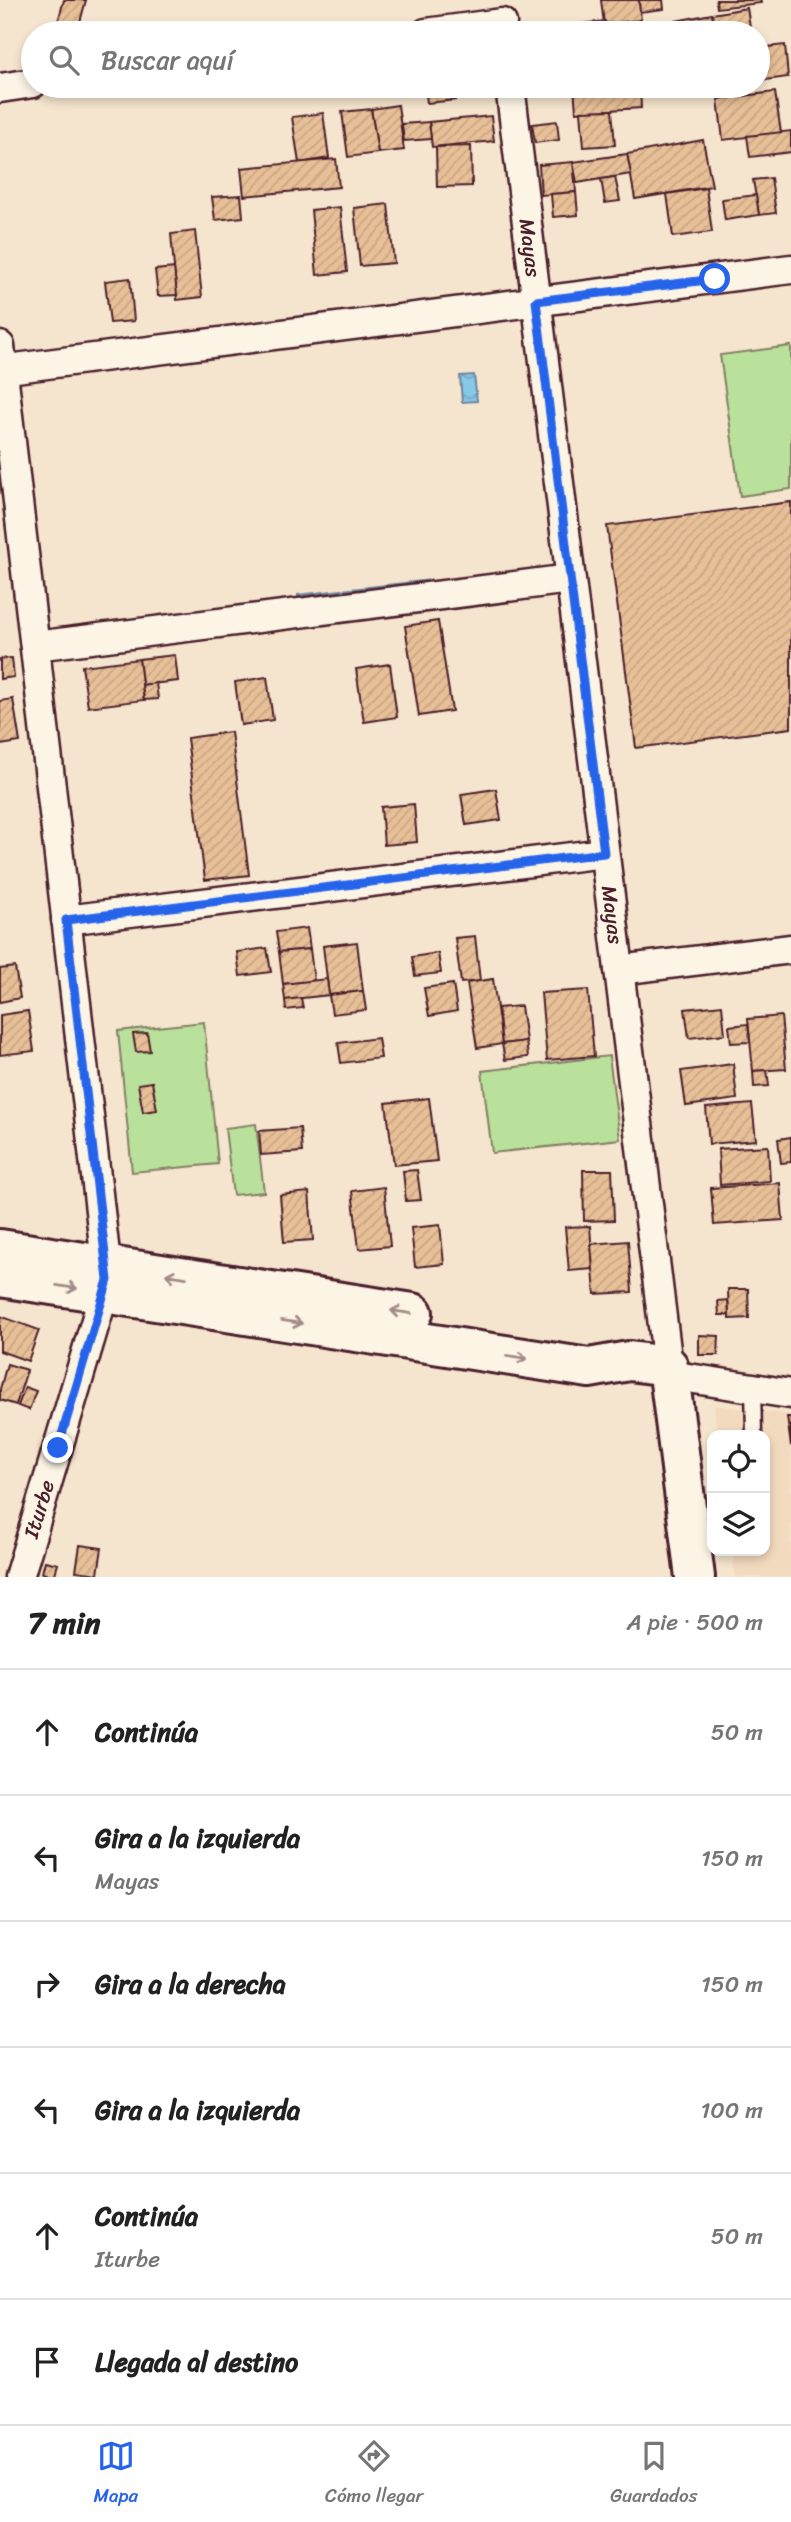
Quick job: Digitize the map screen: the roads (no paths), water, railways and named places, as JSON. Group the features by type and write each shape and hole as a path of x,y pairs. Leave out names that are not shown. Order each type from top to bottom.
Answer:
{"street":[{"path":"0,88 21,85"},
{"name":"Mayas","path":"511,98 668,1371 695,1527 695,1577"},
{"path":"106,1279 1,362 791,269"},
{"path":"35,646 570,579"},
{"path":"66,920 604,853"},
{"path":"619,970 791,949"},
{"path":"0,1249 106,1279 589,1368 628,1361 791,1394"},
{"path":"0,1277 106,1279"},
{"name":"Iturbe","path":"19,1577 106,1279"}],"lane":[{"path":"753,1388 754,1430"}],"water":[{"path":"474,375 477,401 462,402 460,376"},
{"path":"432,582 298,597 298,595"}]}
